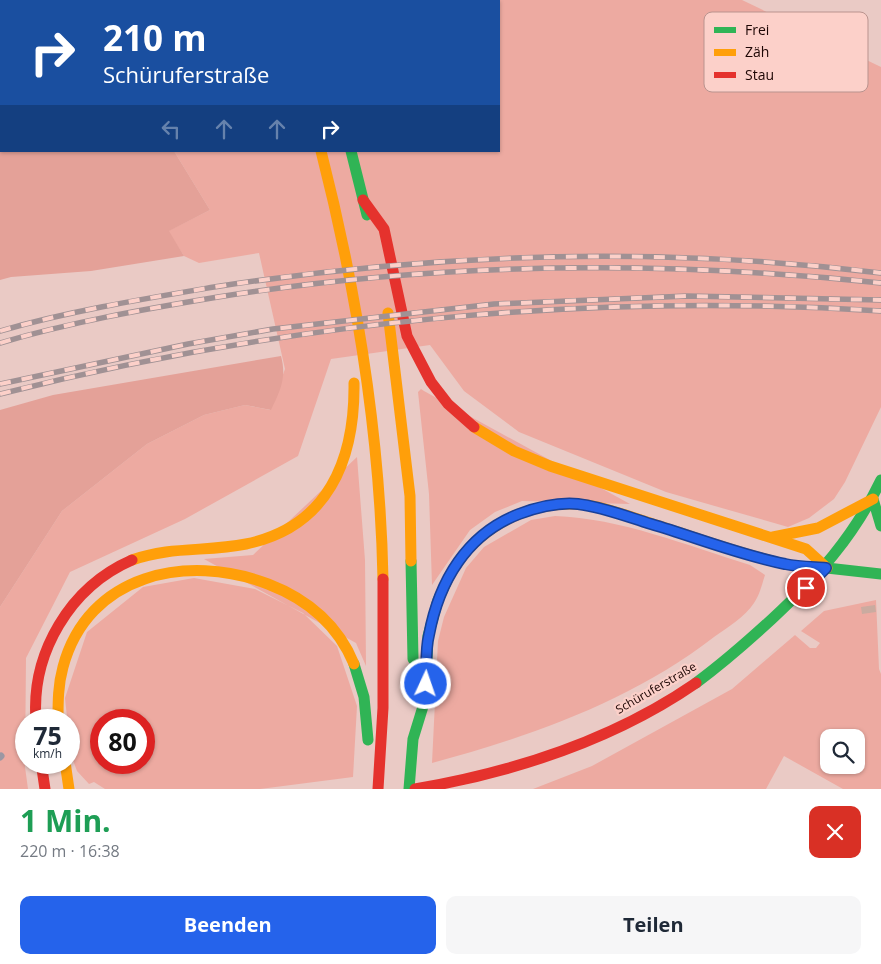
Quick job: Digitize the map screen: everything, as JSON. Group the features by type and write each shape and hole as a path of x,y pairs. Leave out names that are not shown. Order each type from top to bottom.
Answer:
{"main road":[{"path":"321,152 345,246 356,304 373,418 383,530 385,659 378,789"},
{"path":"351,152 370,227"},
{"path":"363,200 384,229 407,336 431,382 448,404 469,424 514,451 550,466 806,549 826,568"},
{"path":"386,301 410,496 413,672"},
{"path":"348,344 356,304"},
{"path":"36,709 37,682 44,655 55,630 71,605 93,583 118,567 143,556 170,549 247,544 273,537 295,525 314,510 343,469 353,436 356,410 352,372"},
{"name":"Schüruferstraße","path":"415,789 482,776 535,761 591,739 631,720 682,691 720,666 826,568 848,540 873,499 881,480"},
{"path":"772,537 818,528 873,499 881,526"},
{"path":"413,739 425,700 428,636 438,600 452,569 469,546 506,519 533,509 555,504 579,504 609,511 786,564 881,574"},
{"path":"58,709 57,693 61,667 70,645 81,627 96,610 112,595 153,575 177,570 201,569 260,580 291,594 317,611 337,632 354,665 366,710 367,751"},
{"path":"409,789 413,739 411,709"},
{"path":"43,774 45,789"},
{"path":"69,774 75,787"}],"shaded area":[{"path":"500,0 742,0 767,12 704,12 704,92 868,92 868,61 881,67 881,407 845,482 834,499 809,518 788,527 666,492 519,432 464,391 430,345 331,359 298,456 185,519 70,572 26,658 26,709 15,709 15,774 26,774 28,789 0,789 0,607 62,511 147,444 204,415 245,405 270,410 285,369 259,253 199,263 184,256 168,231 210,210 175,152 500,152"},
{"path":"0,152 175,152 210,210 169,231 184,256 91,271 11,277 0,280"},
{"path":"281,356 283,378 271,410 245,405 204,415 147,444 62,511 0,607 0,410 53,395"},
{"path":"421,389 630,504 522,501 495,512 470,530 432,585 429,494 418,392"},
{"path":"357,457 365,560 366,666 356,643 204,559 253,555"},
{"path":"555,516 579,518 629,527 750,565 765,575 761,589 750,608 730,626 682,660 615,698 579,714 507,741 432,763 438,641 444,617 466,568 484,547 531,520"},
{"path":"194,578 255,589 303,613 337,646 357,706 353,777 260,789 105,789 94,782 89,784 80,774 80,709 66,709 65,698 87,632 143,587"},
{"path":"876,600 879,669 881,674 881,789 843,789 784,756 766,789 533,789 592,766 732,689 795,635 810,648 816,648 820,643 801,631 824,611"}],"building":[{"path":"875,605 876,612 862,614 861,607"}],"railway":[{"path":"0,331 80,311 214,287 380,267 463,261 547,257 714,259 798,264 881,273"},
{"path":"0,343 81,322 218,297 301,285 466,271 632,268 715,271 881,283"},
{"path":"0,384 188,344 273,329 494,304 687,296 881,300"},
{"path":"0,394 108,369 217,348 327,331 437,318 548,310 659,306 770,306 881,311"}],"traffic: fast":[{"path":"351,152 367,215"},
{"path":"696,683 763,628 819,571 859,520 881,480"},
{"path":"873,499 881,526"},
{"path":"411,561 413,659"},
{"path":"827,568 881,574"},
{"path":"409,789 413,739 425,700 428,636 438,600 445,585"},
{"path":"354,664 364,697 368,740"}],"traffic: slow":[{"path":"321,152 356,310 372,417 381,524 383,579"},
{"path":"388,313 410,496 411,561"},
{"path":"132,560 175,551 246,544 274,535 298,522 316,506 331,486 342,463 349,438 353,411 354,383"},
{"path":"474,427 514,451 550,466 806,549 827,568"},
{"path":"773,537 818,528 873,499"},
{"path":"445,585 467,551 482,536 498,525 516,515 535,509 555,505 576,504 623,514 768,560 796,566 827,568"},
{"path":"58,709 59,687 63,667 76,635 94,610 117,592 144,579 174,572 205,571 237,575 268,584 296,597 320,615 330,626 339,637 354,664"},
{"path":"67,774 69,789"}],"traffic: jam":[{"path":"363,200 384,229 407,336 431,382 448,404 474,427"},
{"path":"36,709 40,671 48,647 59,625 73,605 90,587 110,572 132,560"},
{"path":"378,789 383,708 383,579"},
{"path":"415,789 452,782 525,763 596,738 664,704 696,683"},
{"path":"43,774 45,789"}],"route":[{"path":"426,684 428,636 438,600 452,569 469,546 486,532 506,519 533,509 555,504 579,504 609,511 786,564 826,568 806,588"}]}
